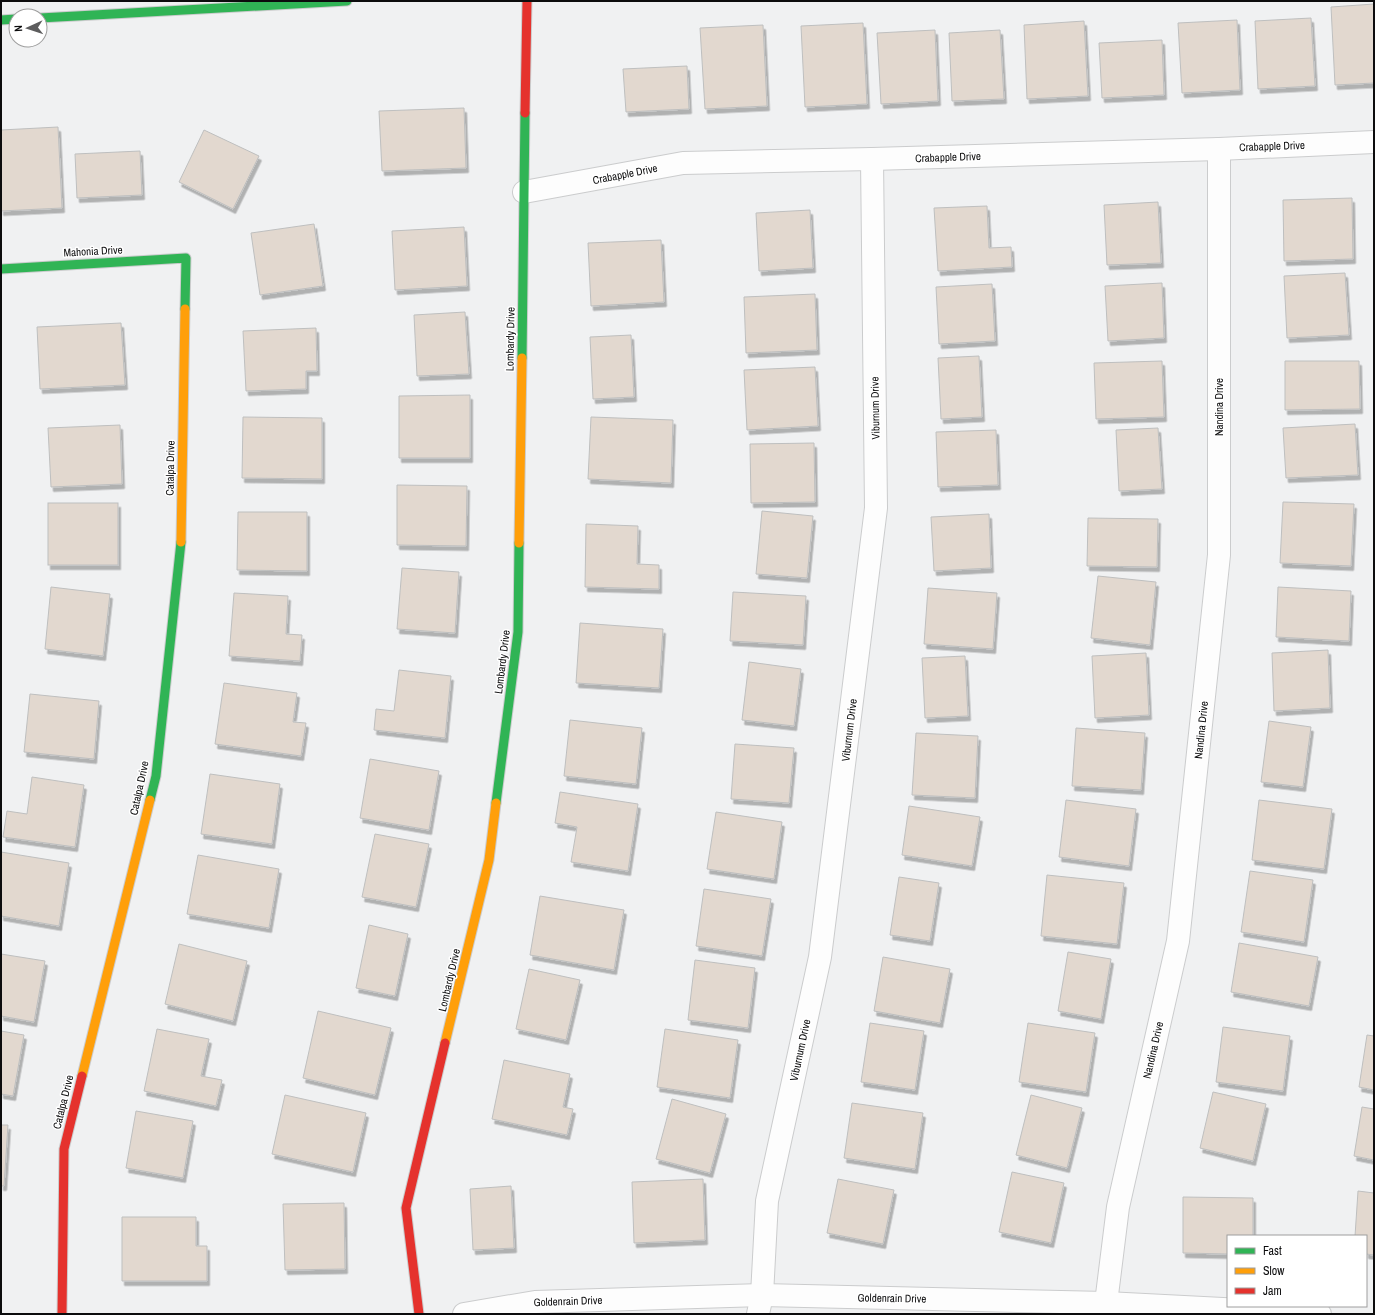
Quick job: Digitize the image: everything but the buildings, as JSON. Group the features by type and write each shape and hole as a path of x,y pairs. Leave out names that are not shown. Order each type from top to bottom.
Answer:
{"street":[{"path":"48,17 245,4 347,1"},
{"name":"Lombardy Drive","path":"419,1314 406,1208 489,860 518,632 527,1"},
{"name":"Crabapple Drive","path":"524,192 683,163 1220,149 1374,142"},
{"name":"Nandina Drive","path":"1106,1303 1118,1207 1178,941 1219,555 1220,149"},
{"name":"Viburnum Drive","path":"762,1308 767,1201 820,957 876,508 872,159"},
{"name":"Mahonia Drive","path":"1,269 186,258"},
{"name":"Catalpa Drive","path":"62,1314 64,1149 156,776 181,544 186,258"},
{"name":"Goldenrain Drive","path":"464,1314 535,1302 762,1308 1106,1303 1320,1314"}],"traffic: fast":[{"path":"48,18 347,1"},
{"path":"1,20 8,20"},
{"path":"522,358 525,113"},
{"path":"1,269 186,258 185,309"},
{"path":"150,800 156,776 181,542"},
{"path":"496,803 518,632 519,543"}],"traffic: slow":[{"path":"181,542 185,309"},
{"path":"519,543 522,358"},
{"path":"82,1076 150,800"},
{"path":"445,1043 489,860 496,803"}],"traffic: jam":[{"path":"525,113 527,1"},
{"path":"419,1314 406,1208 445,1043"},
{"path":"62,1314 64,1149 82,1076"}]}
